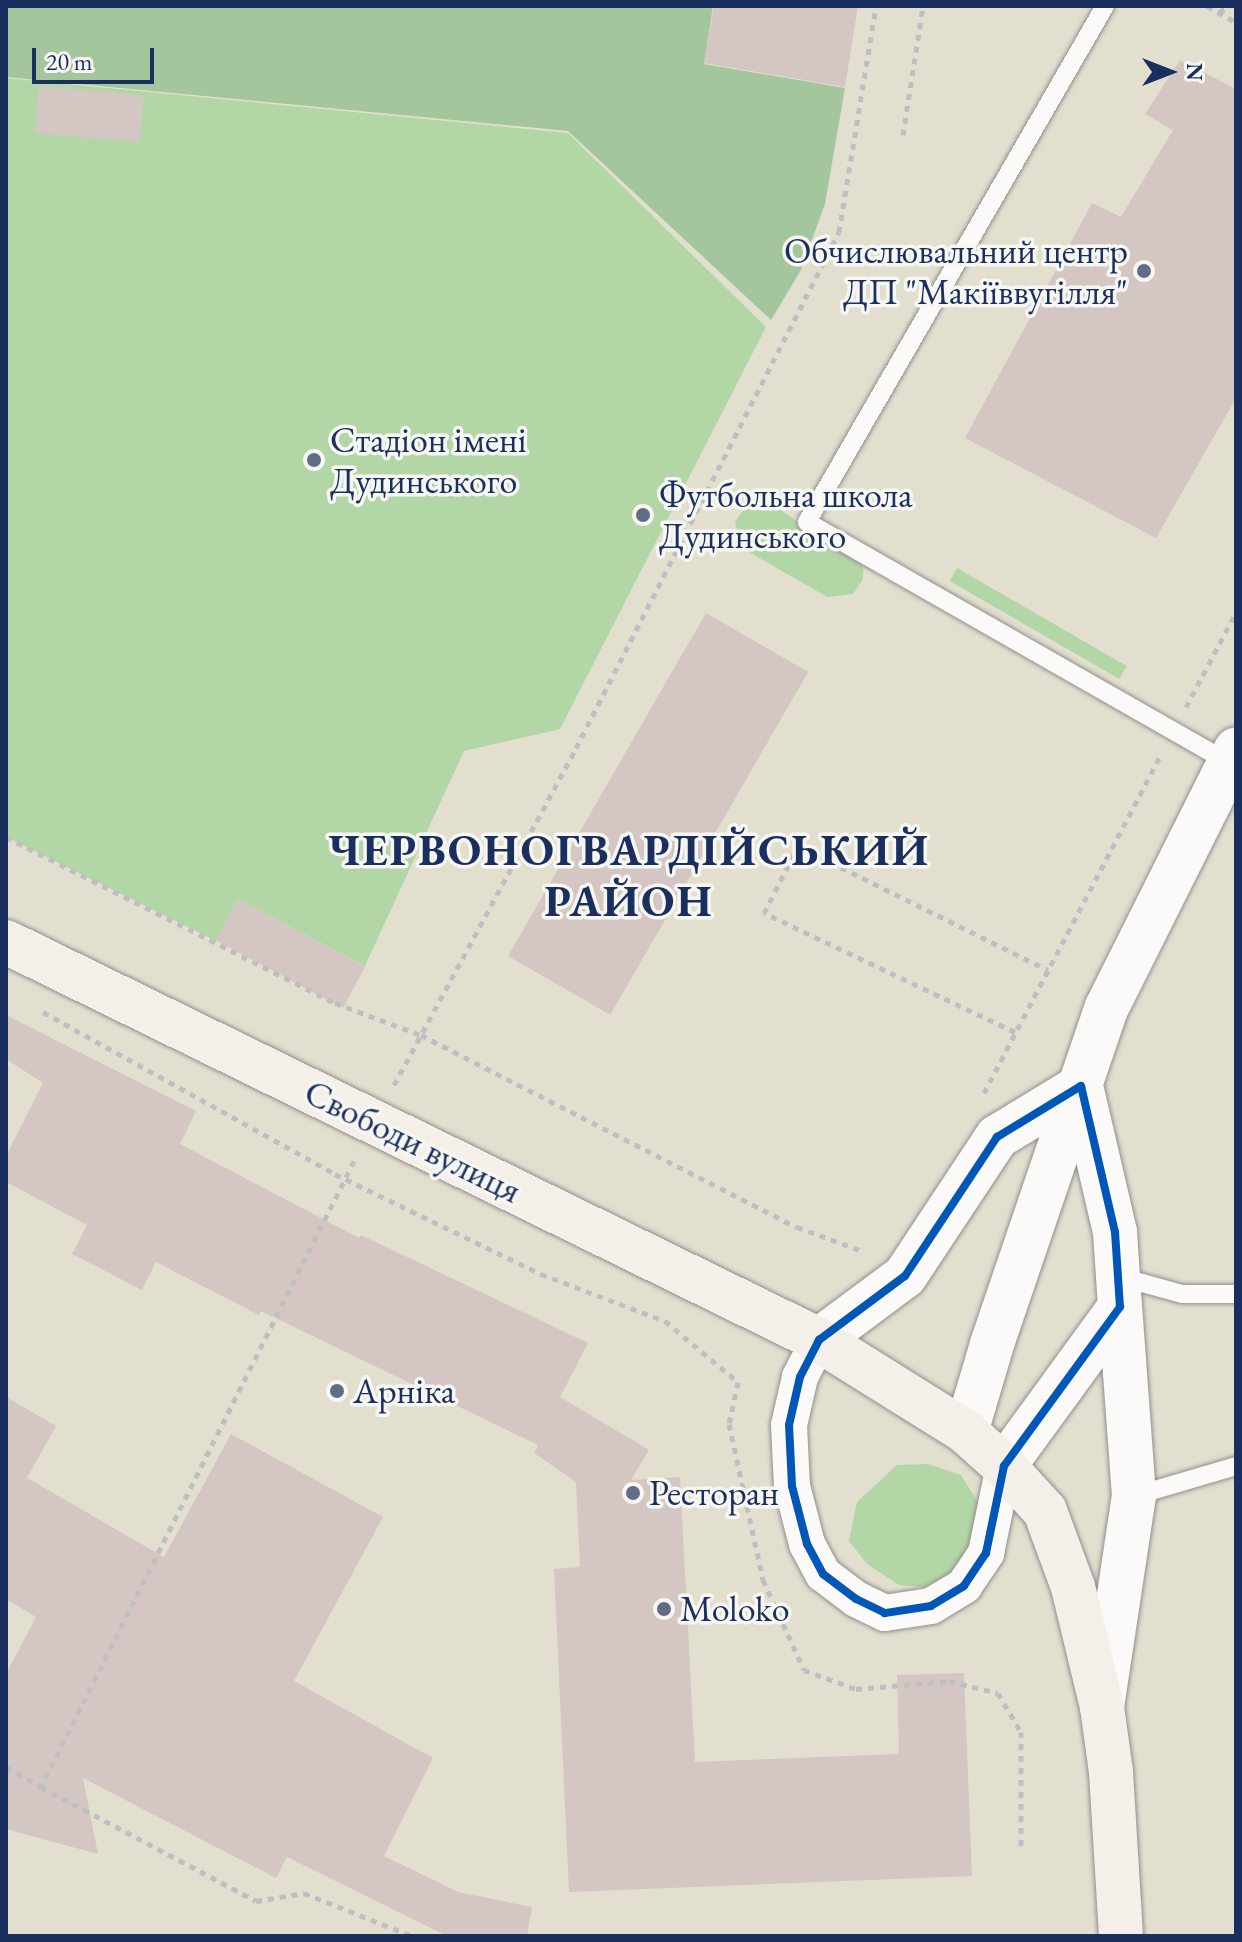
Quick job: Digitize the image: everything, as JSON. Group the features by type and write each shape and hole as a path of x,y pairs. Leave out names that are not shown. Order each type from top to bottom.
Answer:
{"main road":[{"name":"Свободи вулиця","path":"6,942 819,1340"},
{"path":"819,1340 966,1432 1004,1466 1045,1511 1073,1587 1102,1707 1118,1849 1121,1936"}],"street":[{"path":"966,1432 992,1344 1107,1007 1234,759"},
{"path":"1081,1086 1115,1232 1134,1496 1102,1707"},
{"path":"1081,1086 997,1137 905,1276 819,1340 800,1377 789,1425 792,1486 807,1544 823,1574 856,1599 885,1613 931,1606 964,1586 986,1553 1004,1466 1118,1291"}],"lane":[{"path":"1105,6 807,522 1234,759"},
{"path":"1118,1291 1236,1294"},
{"path":"1134,1496 1236,1466"}],"path":[{"path":"41,1787 373,1124 576,748 839,232 876,6"},
{"path":"903,135 923,6"},
{"path":"1207,6 1236,22"},
{"path":"1218,12 1230,6"},
{"path":"1185,708 1236,612"},
{"path":"980,1100 1164,749"},
{"path":"6,837 335,1003 421,1035 797,1227 869,1254"},
{"path":"1015,1032 764,913 798,846 1048,970"},
{"path":"33,1006 335,1174 541,1274 665,1321 738,1382 729,1424 763,1580 804,1670 856,1689 949,1681 998,1693 1021,1732 1021,1847"},
{"path":"8,1770 256,1901 304,1893 412,1936"}],"green space":[{"path":"6,6 713,6 704,64 845,88 825,204 801,270 771,320 568,131 6,77"},
{"name":"Стадіон імені Дудинського","path":"6,78 568,133 766,327 560,729 464,751 365,966 238,899 216,941 6,837"},
{"path":"749,502 779,509 863,566 863,579 853,594 827,597 742,548 735,522"},
{"path":"957,568 1127,666 1119,679 950,581"},
{"path":"928,1464 961,1475 977,1501 977,1529 970,1549 947,1576 925,1587 899,1585 867,1564 849,1541 857,1502 897,1465"}],"building":[{"path":"714,6 858,6 845,87 704,63"},
{"name":"Обчислювальний центр ДП \"Макіїввугілля\"","path":"1180,60 1236,89 1236,398 1156,538 965,438 1092,203 1121,217 1173,130 1145,114"},
{"path":"39,86 144,95 140,142 35,133"},
{"path":"706,613 808,672 610,1015 508,956"},
{"path":"238,899 365,967 343,1008 216,940"},
{"path":"6,1015 196,1111 180,1144 359,1238 361,1235 588,1343 560,1397 649,1450 631,1480 680,1477 695,1762 899,1754 897,1675 964,1673 972,1876 569,1892 554,1569 580,1567 576,1482 534,1453 538,1445 261,1311 259,1315 156,1262 142,1290 72,1254 87,1225 6,1182 6,1156 43,1083 6,1059"},
{"path":"6,1397 56,1426 27,1478 164,1557 231,1434 383,1517 294,1681 433,1758 384,1856 458,1892 532,1907 527,1936 447,1936 287,1857 276,1878 83,1778 98,1854 6,1829 6,1674 36,1617 6,1599"}],"cycle path":[{"path":"1081,1086 1115,1232 1120,1307 1004,1466 986,1553 964,1586 931,1606 885,1613 856,1599 823,1574 807,1544 792,1486 789,1425 800,1377 819,1340 905,1276 997,1137 1081,1086"}],"place":[{"name":"Обчислювальний центр ДП \"Макіїввугілля\"","path":"1144,271"},
{"name":"Стадіон імені Дудинського","path":"314,460"},
{"name":"Футбольна школа Дудинського","path":"643,515"},
{"name":"Арніка","path":"337,1391"},
{"name":"Ресторан","path":"633,1493"},
{"name":"Moloko","path":"664,1609"}],"district":[{"name":"ЧЕРВОНОГВАРДІЙСЬКИЙ РАЙОН","path":"629,876"}]}
